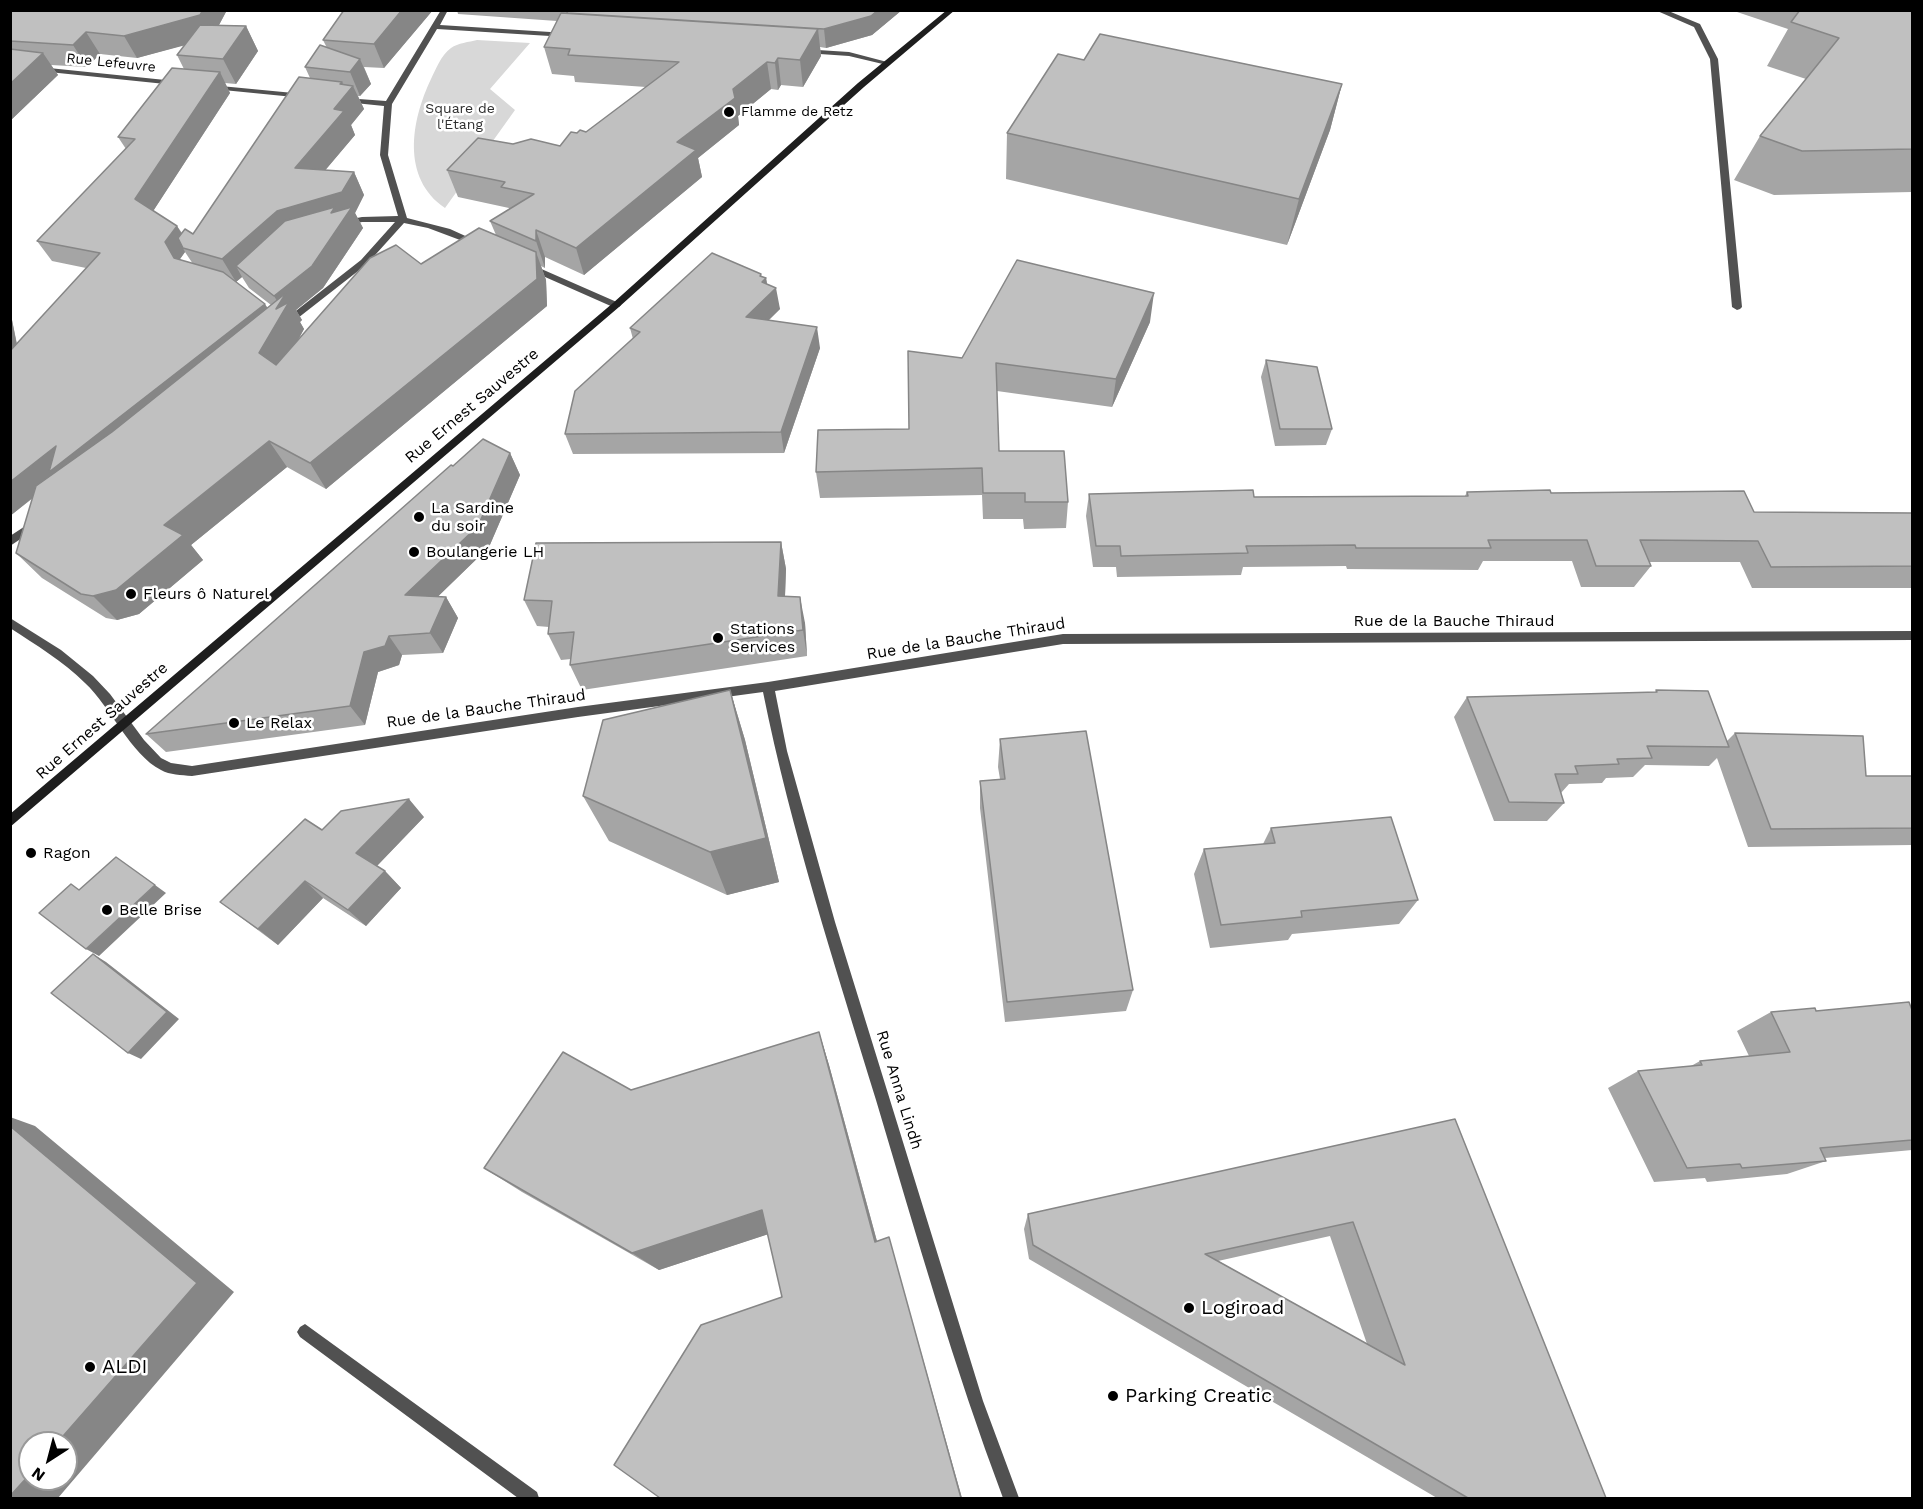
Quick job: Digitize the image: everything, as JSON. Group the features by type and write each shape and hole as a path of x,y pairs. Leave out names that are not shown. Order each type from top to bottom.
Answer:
{"main road":[{"name":"Rue Ernest Sauvestre","path":"10,822 616,305 887,63 952,10"}],"street":[{"path":"403,218 384,155 388,104 445,10"},
{"path":"1658,10 1697,26 1714,59 1737,307"},
{"path":"436,27 575,36"},
{"path":"801,51 849,54 887,63"},
{"name":"Rue Lefeuvre","path":"10,66 184,84"},
{"path":"206,86 309,96"},
{"path":"332,99 388,104"},
{"path":"276,331 364,262 403,218"},
{"path":"333,227 353,221 403,218 451,232 491,250"},
{"path":"521,263 616,305"},
{"path":"276,316 285,323"},
{"path":"10,542 38,522"},
{"name":"Rue de la Bauche Thiraud","path":"10,622 74,666 99,689 126,722 148,755 164,766 192,771 567,714 768,687 1063,639 1912,636"},
{"name":"Rue Anna Lindh","path":"768,687 781,751 832,933 975,1401 1011,1498"},
{"path":"305,1332 531,1498"}],"green space":[{"name":"Square de l'Étang","path":"477,40 530,43 490,89 515,110 445,208 431,196 421,181 414,148 415,130 424,95 442,58 454,46"}],"building":[{"path":"10,10 203,10 200,15 124,36 86,32 73,45 10,41"},
{"path":"344,10 402,10 374,44 323,40"},
{"path":"568,10 878,10 871,16 824,29 567,13"},
{"path":"1800,10 1912,10 1912,149 1802,151 1760,136 1839,38 1791,22"},
{"path":"561,13 818,29 800,60 778,58 775,63 767,62 733,89 735,98 677,142 696,150 576,248 536,230 536,241 490,221 534,194 501,187 505,182 447,170 478,138 513,144 531,139 560,146 571,132 577,133 580,130 586,132 679,62 568,55 570,49 544,47"},
{"path":"200,25 246,26 223,59 177,55"},
{"path":"1100,34 1342,84 1299,199 1007,133 1058,54 1084,60"},
{"path":"320,45 360,59 350,72 305,67"},
{"path":"10,49 43,53 10,84"},
{"path":"172,68 220,72 135,199 177,226 165,242 174,258 223,272 265,304 49,472 56,446 10,482 10,351 100,253 37,241 135,139 118,137"},
{"path":"299,77 342,82 340,84 353,86 334,109 344,111 295,168 354,172 342,192 277,211 222,259 183,248 178,238 185,229 193,234"},
{"path":"335,207 331,213 352,207 312,266 274,296 236,266 285,221"},
{"path":"479,228 536,252 537,279 310,463 269,441 164,525 183,535 116,590 93,596 81,594 16,553 36,486 112,432 286,293 276,309 289,302 259,353 276,365 370,258 396,245 421,264"},
{"path":"712,253 761,274 760,276 766,278 762,282 776,288 746,317 817,327 781,432 565,434 575,391 640,332 630,328"},
{"path":"1017,260 1154,293 1116,379 996,363 999,451 1064,451 1068,502 1025,502 1025,493 983,493 982,468 816,472 818,430 909,429 908,351 962,358"},
{"path":"1266,360 1317,367 1332,429 1280,429"},
{"path":"483,439 510,453 478,526 405,595 446,597 430,633 389,636 385,646 364,652 350,706 146,734 451,465 453,466"},
{"path":"1253,490 1254,497 1468,496 1467,492 1550,490 1551,493 1744,491 1754,512 1912,513 1912,566 1771,567 1758,541 1640,540 1651,566 1596,566 1587,540 1488,540 1491,548 1356,548 1355,545 1246,546 1248,553 1121,556 1120,546 1096,546 1089,494"},
{"path":"781,542 778,596 800,597 803,630 570,665 574,632 548,634 552,601 524,600 536,543"},
{"path":"730,690 766,838 710,852 583,796 603,720"},
{"path":"1656,690 1708,691 1729,747 1647,746 1652,758 1617,759 1619,764 1575,766 1578,774 1555,774 1564,803 1509,802 1467,697 1657,692"},
{"path":"1086,731 1133,990 1007,1002 980,781 1005,779 1000,739"},
{"path":"1735,733 1863,736 1866,776 1912,776 1912,828 1771,829"},
{"path":"409,799 356,853 385,871 348,910 305,881 258,929 220,902 305,819 322,830 341,811"},
{"path":"1391,817 1418,900 1301,911 1302,917 1221,925 1204,849 1275,843 1271,828"},
{"name":"Belle Brise","path":"116,857 155,885 86,949 39,913 71,884 79,890"},
{"path":"93,954 167,1012 128,1053 51,993"},
{"path":"1909,1002 1912,1010 1912,1140 1820,1148 1826,1161 1742,1168 1740,1164 1687,1168 1638,1071 1702,1065 1700,1061 1790,1052 1771,1012 1815,1008 1816,1011"},
{"path":"819,1032 875,1242 889,1237 961,1498 660,1498 614,1465 701,1325 782,1297 762,1210 632,1253 484,1168 563,1052 631,1090"},
{"path":"1455,1119 1606,1498 1468,1498 1033,1245 1028,1214","holes":["1353,1222 1405,1365 1205,1254"]},
{"name":"ALDI","path":"10,1126 197,1283 68,1431 18,1431 18,1487 10,1496"}],"place":[{"name":"Flamme de Retz","path":"729,112"},
{"name":"La Sardine du soir","path":"419,517"},
{"name":"Boulangerie LH","path":"414,552"},
{"name":"Fleurs ô Naturel","path":"131,594"},
{"name":"Stations Services","path":"718,638"},
{"name":"Le Relax","path":"234,723"},
{"name":"Ragon","path":"31,853"},
{"name":"Belle Brise","path":"107,910"},
{"name":"Logiroad","path":"1189,1308"},
{"name":"ALDI","path":"90,1367"},
{"name":"Parking Creatic","path":"1113,1396"}]}
